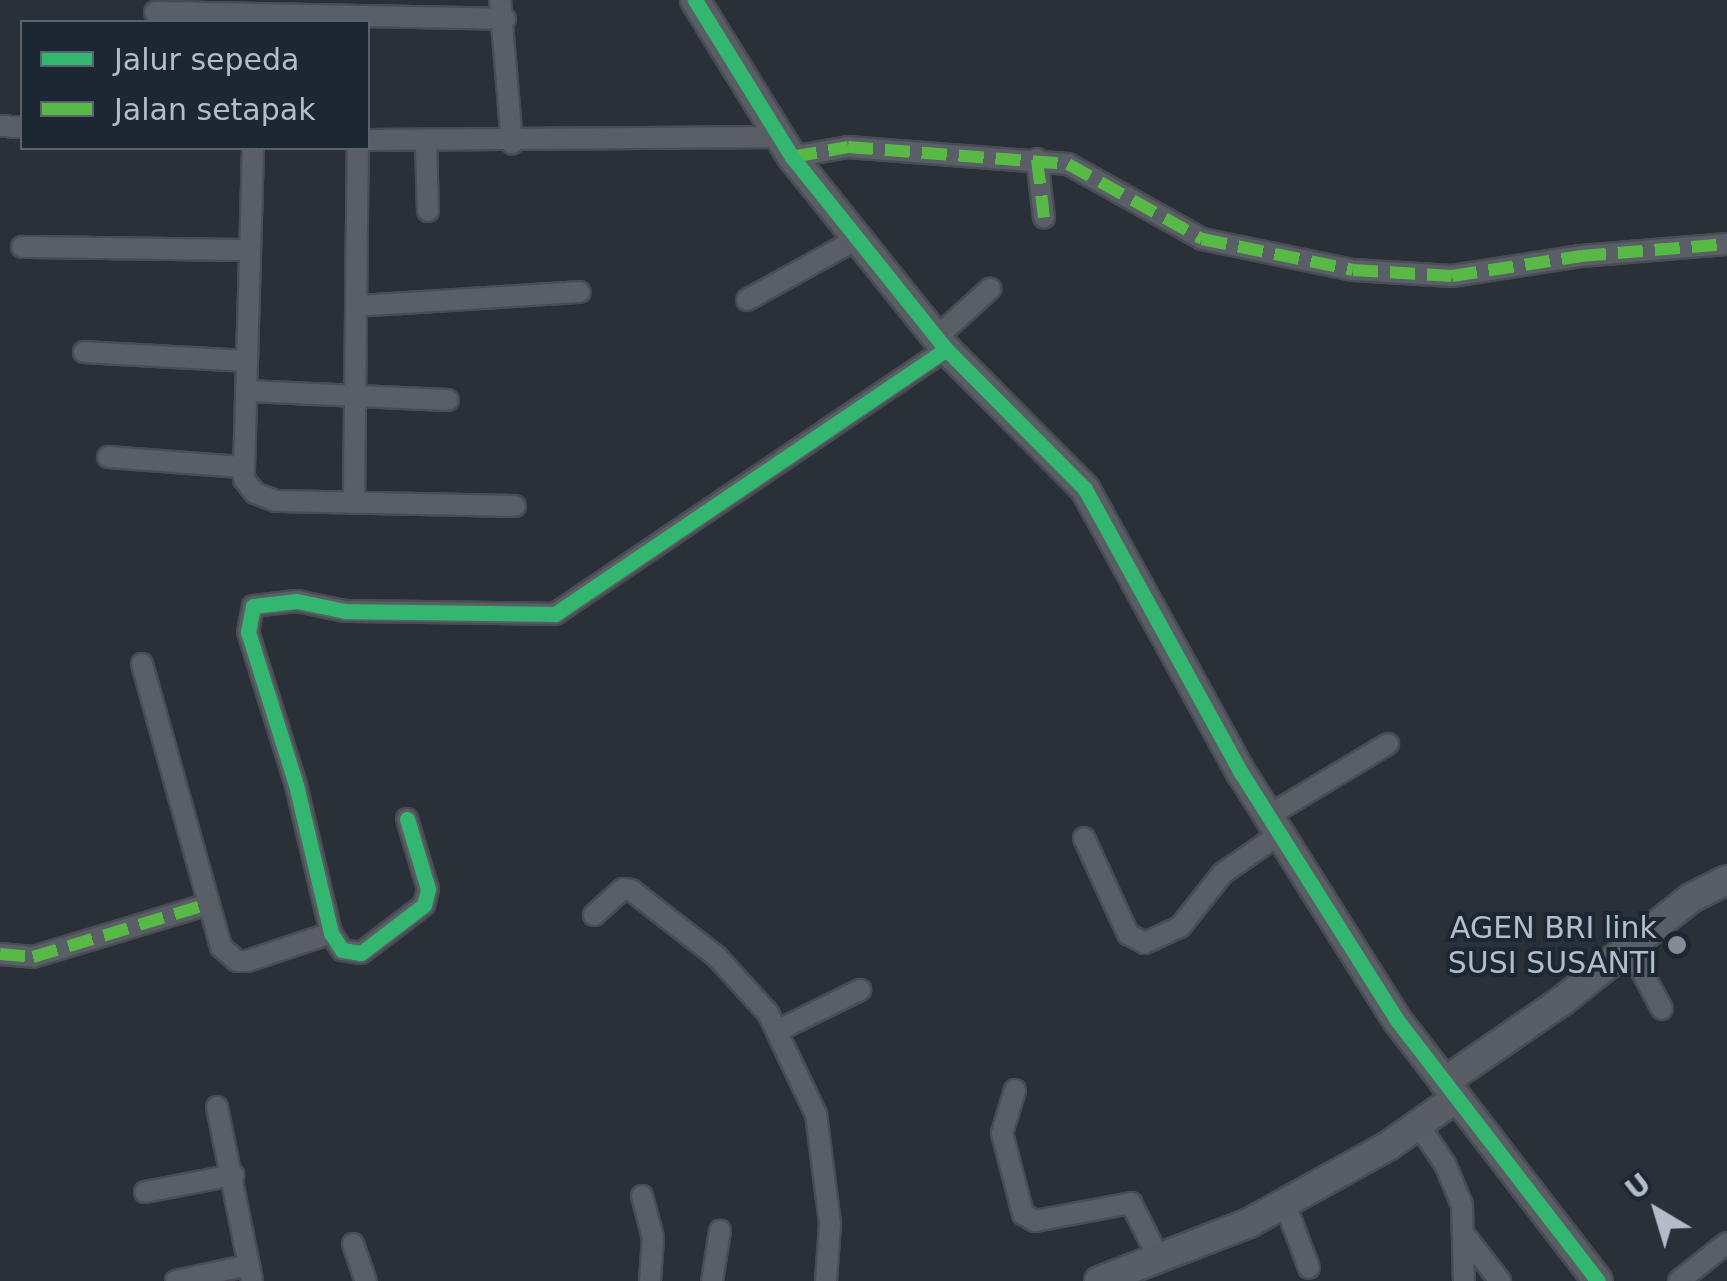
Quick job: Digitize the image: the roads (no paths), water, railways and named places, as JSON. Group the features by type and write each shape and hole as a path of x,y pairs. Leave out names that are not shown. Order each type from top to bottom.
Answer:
{"street":[{"path":"695,0 786,147 857,239 942,343 1085,489 1274,825 1450,1090 1598,1281"},
{"path":"155,12 503,9 512,143"},
{"path":"370,140 848,146 1037,159 1094,174 1202,239 1353,270 1452,276 1581,256 1727,244"},
{"path":"426,141 428,211"},
{"path":"252,150 248,391 241,468 264,498 354,504 515,506"},
{"path":"354,504 358,150"},
{"path":"1037,159 1044,218"},
{"path":"746,300 857,239"},
{"path":"22,247 248,250"},
{"path":"407,819 428,889 424,905 361,952 342,950 331,933 296,785 248,632 253,606 296,601 344,611 555,614 942,343 990,290"},
{"path":"357,306 580,292"},
{"path":"84,352 246,362"},
{"path":"248,391 448,400"},
{"path":"108,457 241,468"},
{"path":"142,664 221,947 236,961 331,933"},
{"path":"1084,838 1128,934 1145,944 1180,927 1223,872 1274,825 1388,744"},
{"path":"1099,1281 1285,1204 1418,1124 1450,1090 1691,898 1727,880"},
{"path":"594,915 623,888 631,890 717,957 778,1031 816,1114 830,1224 826,1281"},
{"path":"0,954 33,957 208,904"},
{"path":"1629,947 1662,1009"},
{"path":"778,1031 860,990"},
{"path":"1016,1090 1002,1133 1023,1214 1035,1220 1131,1203 1159,1259"},
{"path":"176,1281 250,1273 218,1107"},
{"path":"1418,1124 1446,1164 1466,1237 1464,1281"},
{"path":"144,1192 233,1175"},
{"path":"642,1196 653,1238 650,1281"},
{"path":"1285,1204 1310,1268"},
{"path":"712,1281 720,1231"},
{"path":"1466,1237 1500,1281"},
{"path":"1679,1281 1727,1242"},
{"path":"353,1244 366,1281"}],"place":[{"name":"AGEN BRI link SUSI SUSANTI","path":"1677,945"}]}
